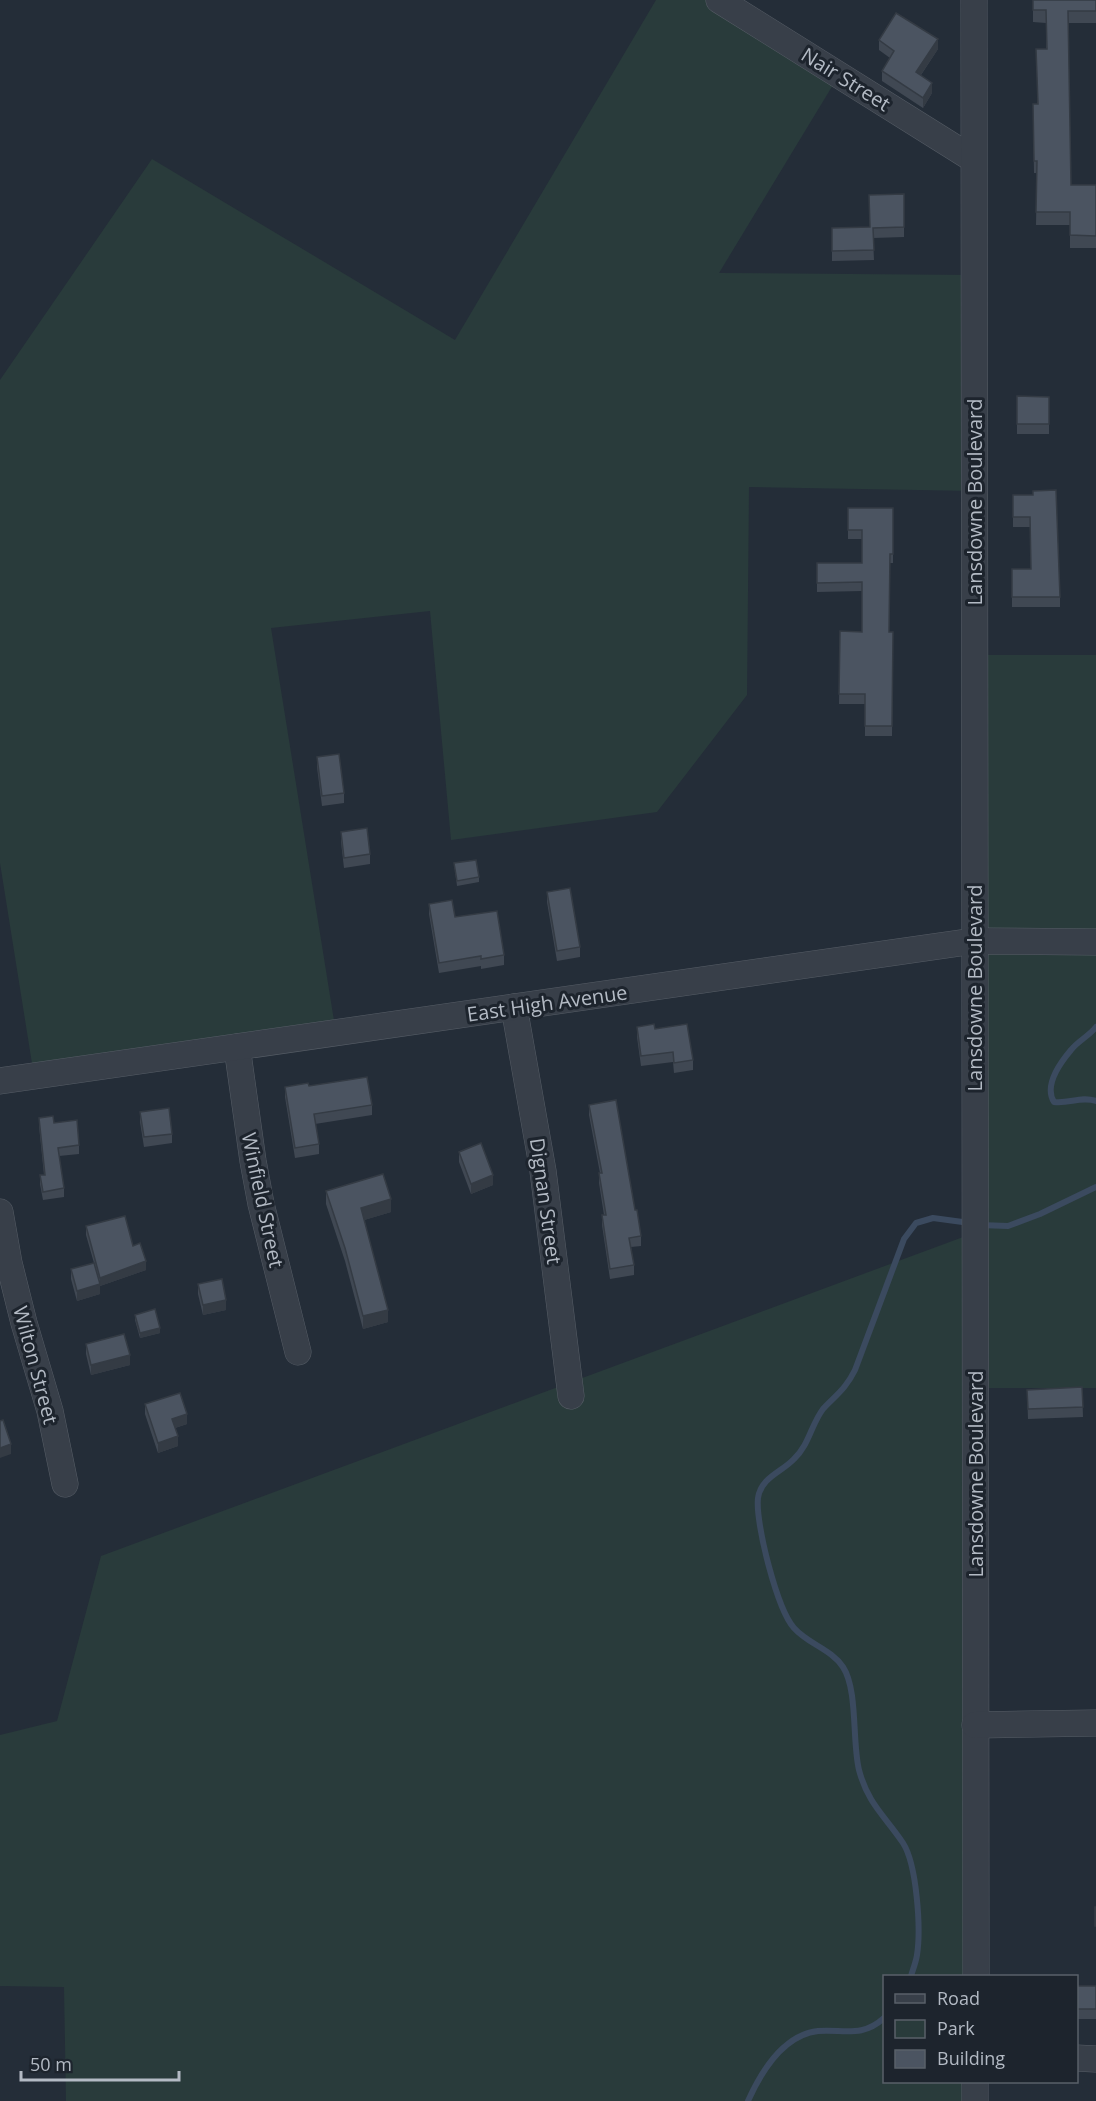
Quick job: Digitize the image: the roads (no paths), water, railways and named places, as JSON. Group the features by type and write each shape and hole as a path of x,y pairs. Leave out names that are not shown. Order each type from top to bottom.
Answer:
{"street":[{"name":"Nair Street","path":"719,0 974,159"},
{"name":"Lansdowne Boulevard","path":"974,0 976,1975"},
{"name":"East High Avenue","path":"0,1081 974,941 1087,942"},
{"name":"Dignan Street","path":"514,1007 543,1171 571,1396"},
{"name":"Winfield Street","path":"237,1047 252,1161 298,1352"},
{"name":"Wilton Street","path":"0,1212 12,1273 50,1412 65,1484"},
{"path":"975,1725 1096,1723"},
{"path":"1078,2058 1096,2058"},
{"path":"975,2083 975,2101"}],"waterway":[{"path":"1096,1027 1062,1061 1051,1089 1054,1102 1085,1099 1096,1101"},
{"path":"980,1225 1008,1226 1040,1214 1096,1187"},
{"path":"911,1975 917,1955 918,1930 915,1881 908,1853 872,1801 863,1782 857,1758 851,1689 843,1667 832,1656 800,1634 787,1618 768,1565 760,1526 758,1498 763,1485 799,1453 823,1409 843,1389 852,1376 904,1239 916,1223 933,1218 970,1223"},
{"path":"748,2101 767,2067 784,2047 794,2040 818,2031 860,2030 883,2019"}]}
